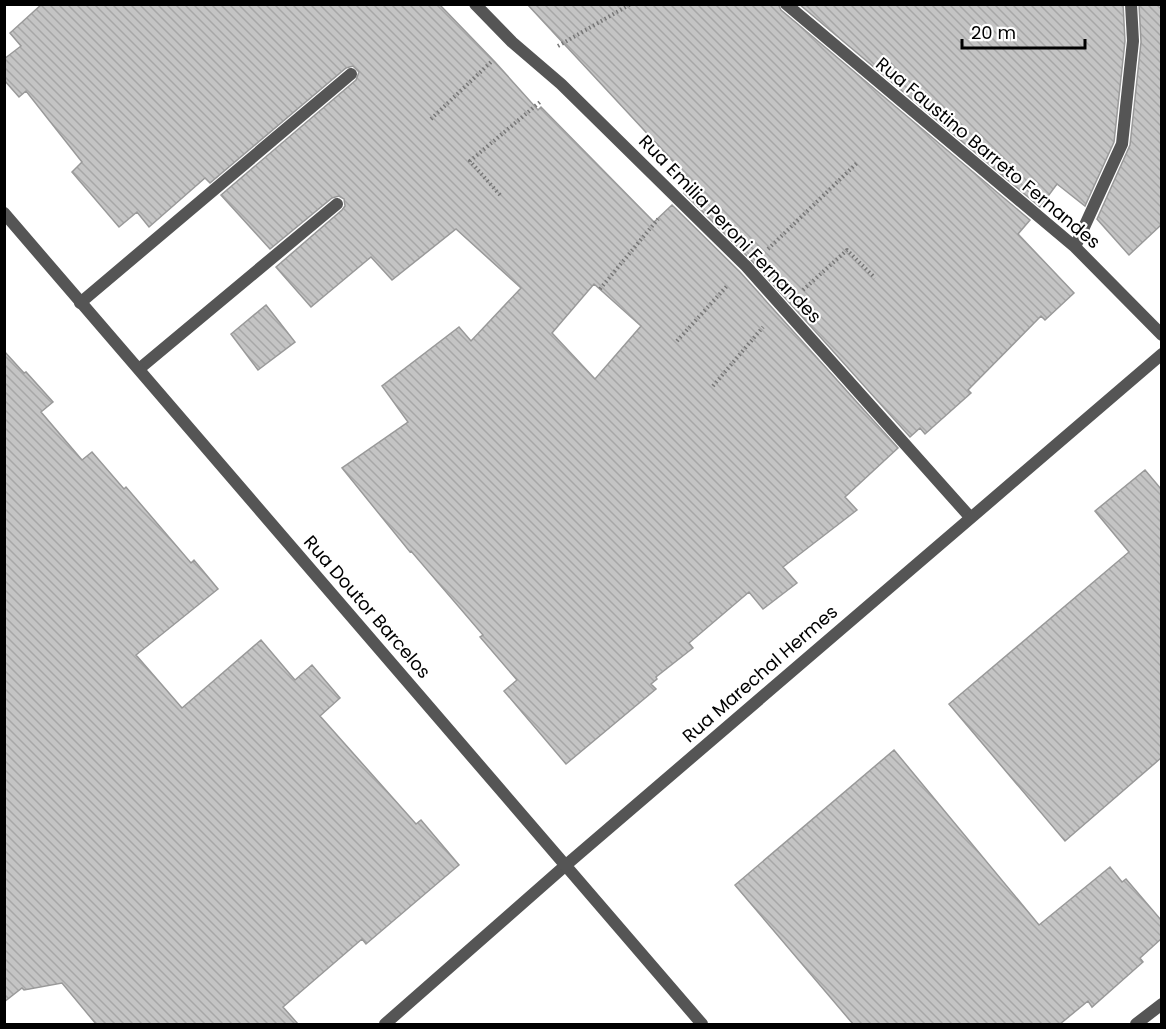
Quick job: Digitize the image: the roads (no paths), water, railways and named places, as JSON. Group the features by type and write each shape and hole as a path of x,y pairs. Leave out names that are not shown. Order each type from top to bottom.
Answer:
{"street":[{"name":"Rua Emilia Peroni Fernandes","path":"475,4 512,42 561,84 760,281 970,517"},
{"name":"Rua Faustino Barreto Fernandes","path":"786,4 1075,247 1161,335"},
{"path":"1075,247 1122,144 1133,41 1131,4"},
{"path":"80,303 351,74"},
{"path":"139,369 337,204"},
{"name":"Rua Doutor Barcelos","path":"4,213 702,1024"},
{"name":"Rua Marechal Hermes","path":"385,1024 566,865 1161,354"},
{"path":"1136,1024 1161,1004"}]}
